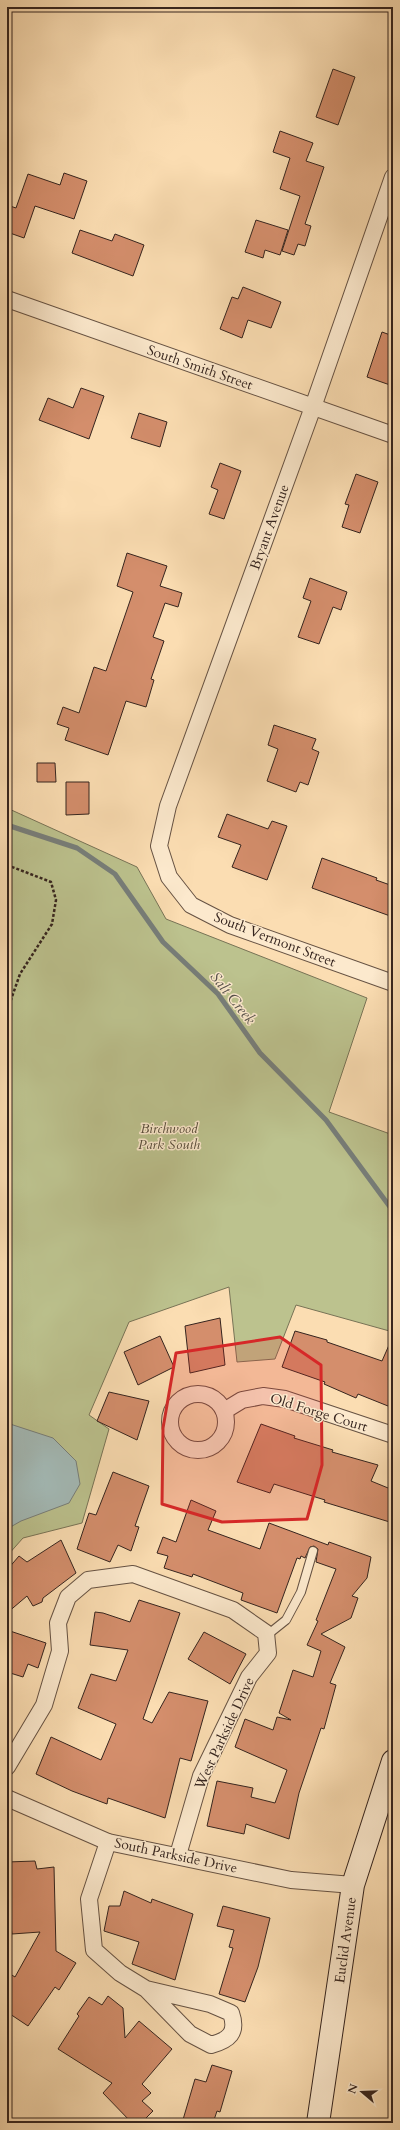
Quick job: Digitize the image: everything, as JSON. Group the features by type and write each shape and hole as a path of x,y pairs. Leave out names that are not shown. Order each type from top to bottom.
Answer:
{"main road":[{"name":"Euclid Avenue","path":"318,2123 353,1885 393,1761"}],"street":[{"name":"Bryant Avenue","path":"169,877 159,846 168,806 313,407 393,177"},
{"name":"South Smith Street","path":"7,299 393,435"},
{"name":"South Vermont Street","path":"169,877 191,905 230,925 393,983"},
{"name":"Old Forge Court","path":"224,1411 242,1400 264,1396 286,1399 393,1435"},
{"path":"7,1767 44,1705 60,1651 58,1623 68,1598 88,1580 133,1574 233,1610 266,1633 266,1636"},
{"name":"West Parkside Drive","path":"178,1855 201,1776 249,1677 268,1653 266,1636"},
{"name":"South Parkside Drive","path":"7,1798 108,1842 178,1855 290,1880 353,1885"},
{"path":"108,1842 89,1899 94,1950 120,1973 146,1989 190,2034 211,2045 226,2041 231,2035 235,2023 230,2013 210,2004 146,1989"}],"lane":[{"path":"266,1636 286,1620 301,1592 313,1551"}],"path":[{"path":"7,865 51,882 56,900 52,924 20,974 7,1010"}],"highlighted area":[{"path":"280,1337 321,1365 322,1465 307,1519 222,1522 162,1504 163,1428 176,1353"}],"green space":[{"name":"Birchwood Park South","path":"7,808 137,867 166,919 367,998 329,1112 393,1135 393,1332 296,1305 275,1359 237,1362 229,1287 129,1322 89,1415 109,1429 82,1523 23,1538 7,1556"}],"water":[{"path":"7,1423 53,1438 76,1461 80,1484 69,1503 21,1521 7,1529"}],"building":[{"path":"333,69 355,77 338,125 316,117"},
{"path":"280,131 313,143 306,161 324,167 305,224 311,226 305,246 298,244 294,255 282,251 300,196 280,189 290,158 273,152"},
{"path":"64,173 87,181 74,219 35,206 24,238 7,232 7,205 16,208 28,174 60,185"},
{"path":"256,220 288,230 280,255 265,250 263,258 245,252"},
{"path":"80,230 112,241 115,234 144,245 133,276 72,253"},
{"path":"243,287 281,302 271,328 248,320 242,338 220,329 232,297 238,299"},
{"path":"382,332 393,336 393,386 367,377"},
{"path":"81,388 104,396 89,439 39,420 48,398 73,408"},
{"path":"139,413 167,422 160,447 131,438"},
{"path":"220,463 241,471 224,519 209,514 218,490 211,487"},
{"path":"356,474 378,482 360,533 342,527 349,505 345,504"},
{"path":"127,553 167,566 160,586 182,593 178,607 165,603 153,637 164,641 151,679 154,680 146,707 126,701 108,755 65,740 69,728 57,724 63,707 79,713 94,667 106,671 133,592 117,586"},
{"path":"310,578 347,592 341,610 333,607 319,644 298,637 311,601 303,598"},
{"path":"274,725 316,739 312,749 319,752 308,785 300,782 296,792 267,781 278,749 268,745"},
{"path":"37,763 55,763 56,782 37,782"},
{"path":"66,782 89,782 89,814 66,815"},
{"path":"227,814 268,829 272,821 287,826 267,880 232,867 241,845 218,837"},
{"path":"322,858 377,878 376,880 393,886 393,917 312,888"},
{"path":"220,1318 225,1365 190,1373 185,1326"},
{"path":"295,1331 327,1340 327,1342 382,1361 393,1336 393,1408 358,1394 356,1398 324,1384 325,1382 282,1367"},
{"path":"160,1336 174,1367 138,1385 124,1352"},
{"path":"109,1392 149,1401 137,1440 97,1421"},
{"path":"261,1424 295,1436 294,1438 333,1450 332,1452 378,1465 371,1481 393,1490 393,1523 324,1502 325,1500 274,1484 270,1493 237,1482"},
{"path":"113,1472 149,1486 135,1526 139,1527 131,1551 118,1545 110,1562 77,1549 89,1513 96,1515"},
{"path":"191,1500 216,1511 208,1530 260,1549 269,1523 328,1545 329,1542 371,1557 367,1578 352,1596 358,1598 351,1618 321,1634 345,1647 330,1683 336,1685 324,1729 321,1728 299,1793 289,1839 246,1824 244,1834 207,1826 217,1781 253,1788 251,1797 275,1803 287,1770 235,1747 245,1719 273,1730 277,1717 291,1720 279,1713 293,1670 313,1677 321,1651 307,1645 318,1621 316,1620 336,1569 316,1562 318,1549 314,1546 310,1547 305,1558 301,1556 300,1559 297,1558 277,1613 241,1600 243,1593 193,1574 192,1577 164,1568 168,1556 157,1553 163,1537 176,1542"},
{"path":"61,1540 76,1573 43,1598 42,1602 33,1606 27,1596 7,1613 7,1570 19,1556 27,1562"},
{"path":"139,1600 180,1613 143,1719 152,1723 169,1692 208,1701 191,1761 180,1758 165,1818 108,1798 107,1804 72,1791 36,1774 51,1737 101,1760 116,1724 78,1708 91,1674 116,1681 128,1650 90,1645 95,1612 103,1613 130,1622"},
{"path":"7,1630 46,1643 38,1668 28,1664 23,1677 7,1672"},
{"path":"204,1632 246,1654 230,1684 188,1659"},
{"path":"35,1861 37,1869 54,1867 56,1951 76,1963 59,1990 55,1987 28,2026 7,2012 7,1972 15,1977 40,1932 12,1934 7,1899 7,1862"},
{"path":"124,1891 151,1903 152,1899 193,1914 175,1980 132,1964 139,1942 104,1931 109,1906 120,1906"},
{"path":"223,1906 270,1918 258,1967 245,2002 219,1994 233,1948 229,1947 234,1930 217,1926"},
{"path":"108,1996 123,2008 125,2038 139,2021 172,2049 142,2084 151,2093 142,2101 153,2111 141,2123 132,2123 103,2093 112,2083 58,2049 79,2016 77,2014 89,1997 102,2005"},
{"path":"212,2065 232,2071 220,2112 217,2111 213,2123 182,2123 195,2079 206,2082"}],"waterway":[{"name":"Salt Creek","path":"7,825 77,848 115,874 163,942 218,994 260,1053 326,1120 393,1211"}]}
